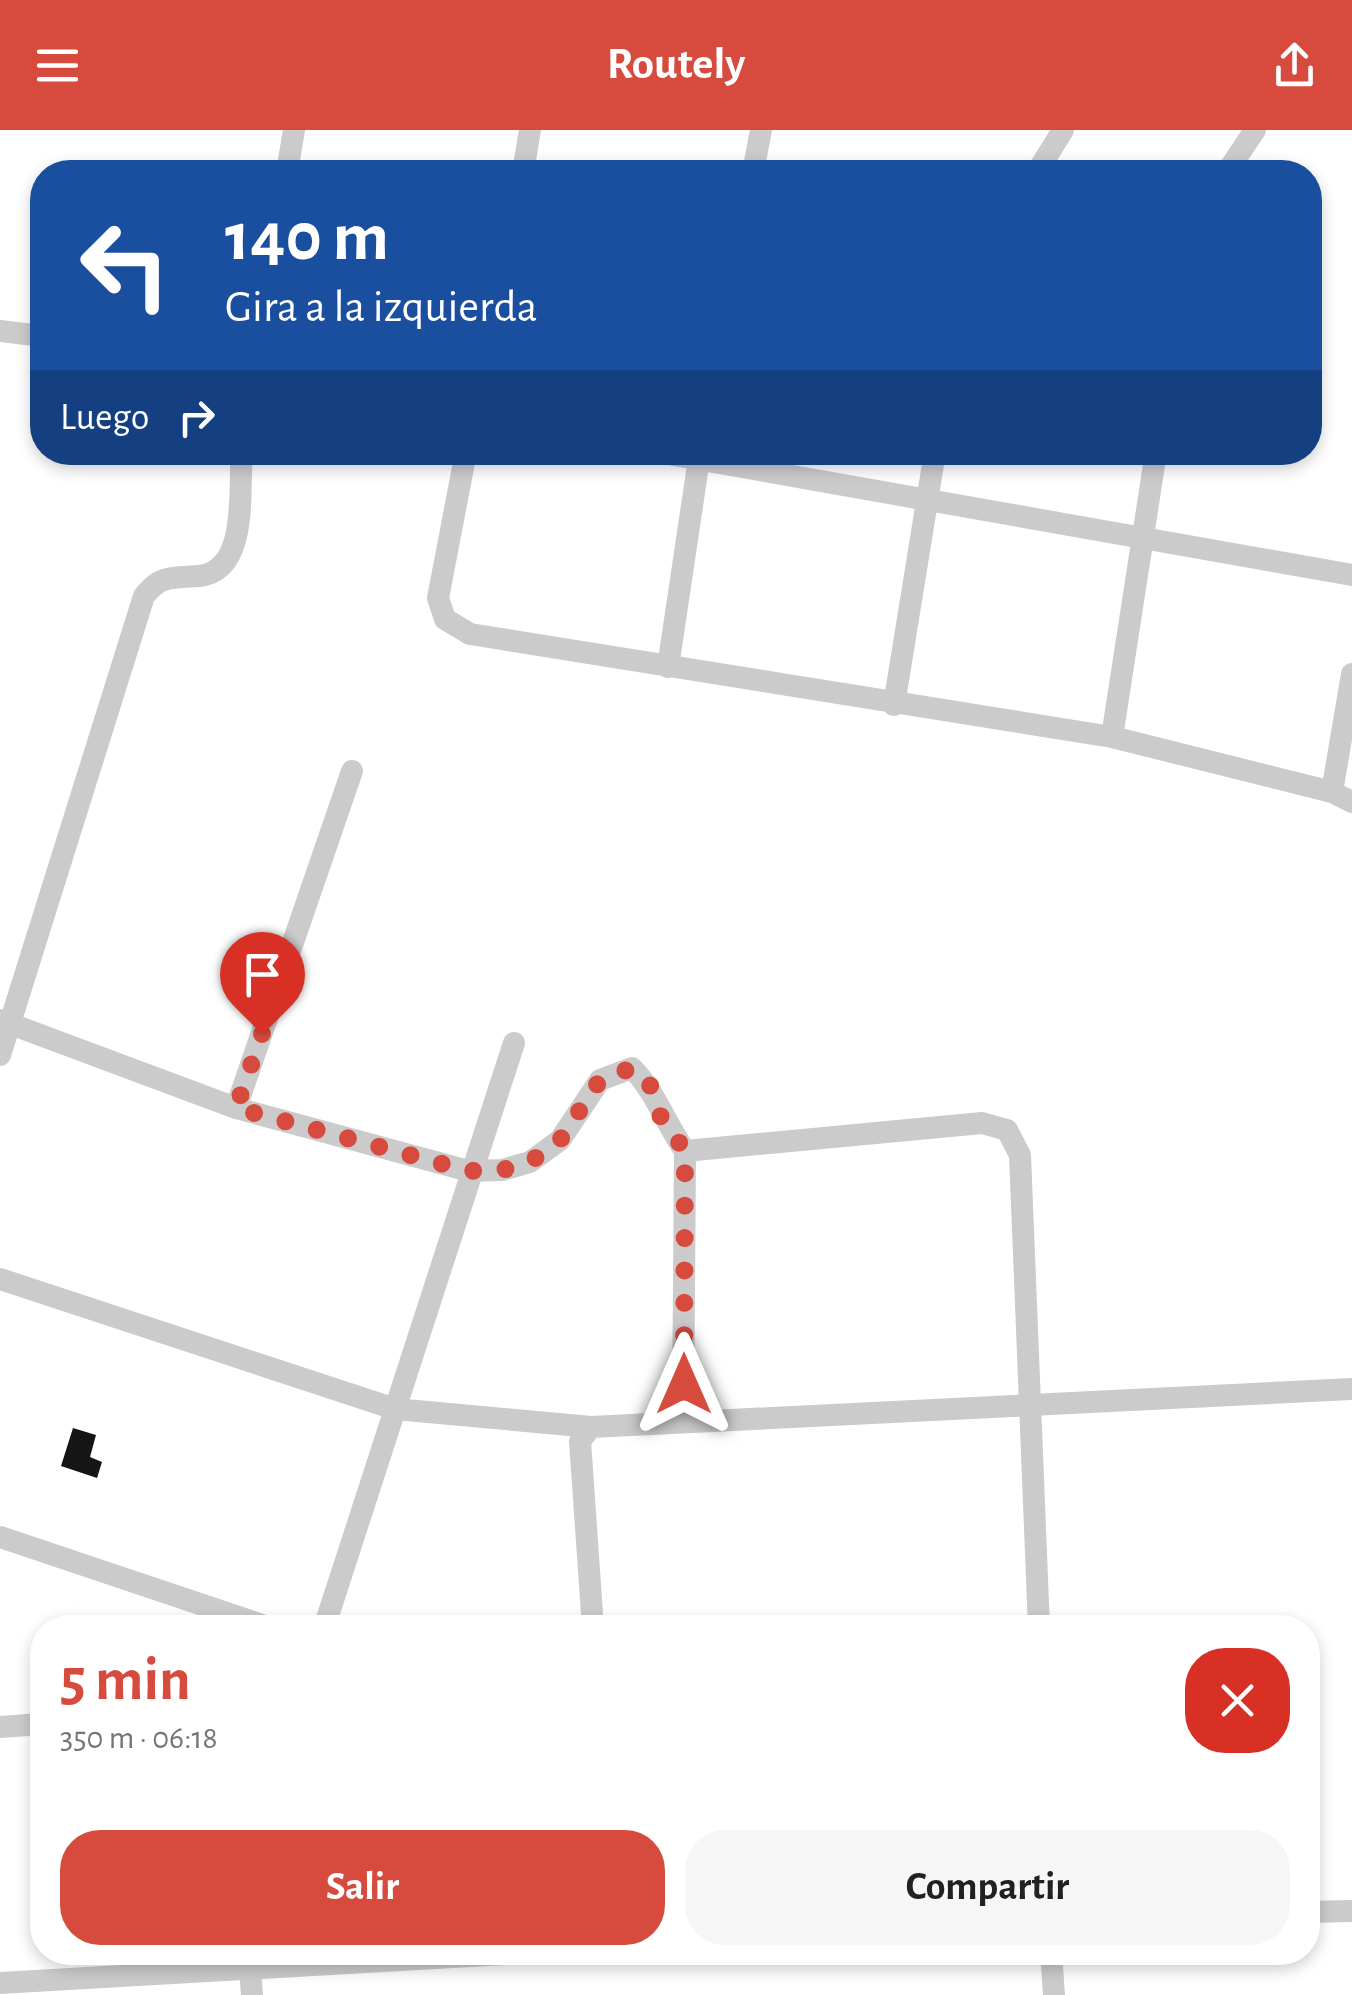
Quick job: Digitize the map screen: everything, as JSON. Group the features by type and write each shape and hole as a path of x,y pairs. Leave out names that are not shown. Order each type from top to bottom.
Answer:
{"street":[{"path":"289,160 294,130"},
{"path":"524,160 530,130"},
{"path":"755,160 761,130"},
{"path":"1044,160 1063,130"},
{"path":"1235,160 1255,130"},
{"path":"0,330 30,334"},
{"path":"0,1055 5,1022 144,596 155,582 180,573 200,576 223,564 237,535 241,465"},
{"path":"464,465 438,598 445,620 470,634 1112,738 1342,797 1352,674"},
{"path":"668,667 699,465"},
{"path":"746,465 1352,575"},
{"path":"894,705 932,465"},
{"path":"1112,738 1154,465"},
{"path":"236,1108 352,772"},
{"path":"5,1022 236,1108 469,1171 502,1170 530,1162 560,1140 600,1080 632,1068 650,1085 659,1114 685,1151 683,1422"},
{"path":"328,1615 469,1171 514,1044"},
{"path":"685,1151 982,1123 1006,1130 1020,1155 1039,1615"},
{"path":"0,1279 395,1410 590,1427 1352,1389"},
{"path":"590,1427 580,1442 592,1615"},
{"path":"0,1537 233,1615"},
{"path":"0,1726 30,1725"},
{"path":"1320,1911 1352,1910"},
{"path":"0,1983 107,1986 283,1965"},
{"path":"1052,1965 1054,1995"},
{"path":"250,1969 252,1995"}],"building":[{"path":"73,1428 96,1435 90,1457 102,1462 97,1478 61,1466"}],"route":[{"path":"262,1034 236,1108 469,1171 502,1170 530,1162 560,1140 600,1080 632,1068 650,1085 659,1114 685,1151 684,1384"}]}
